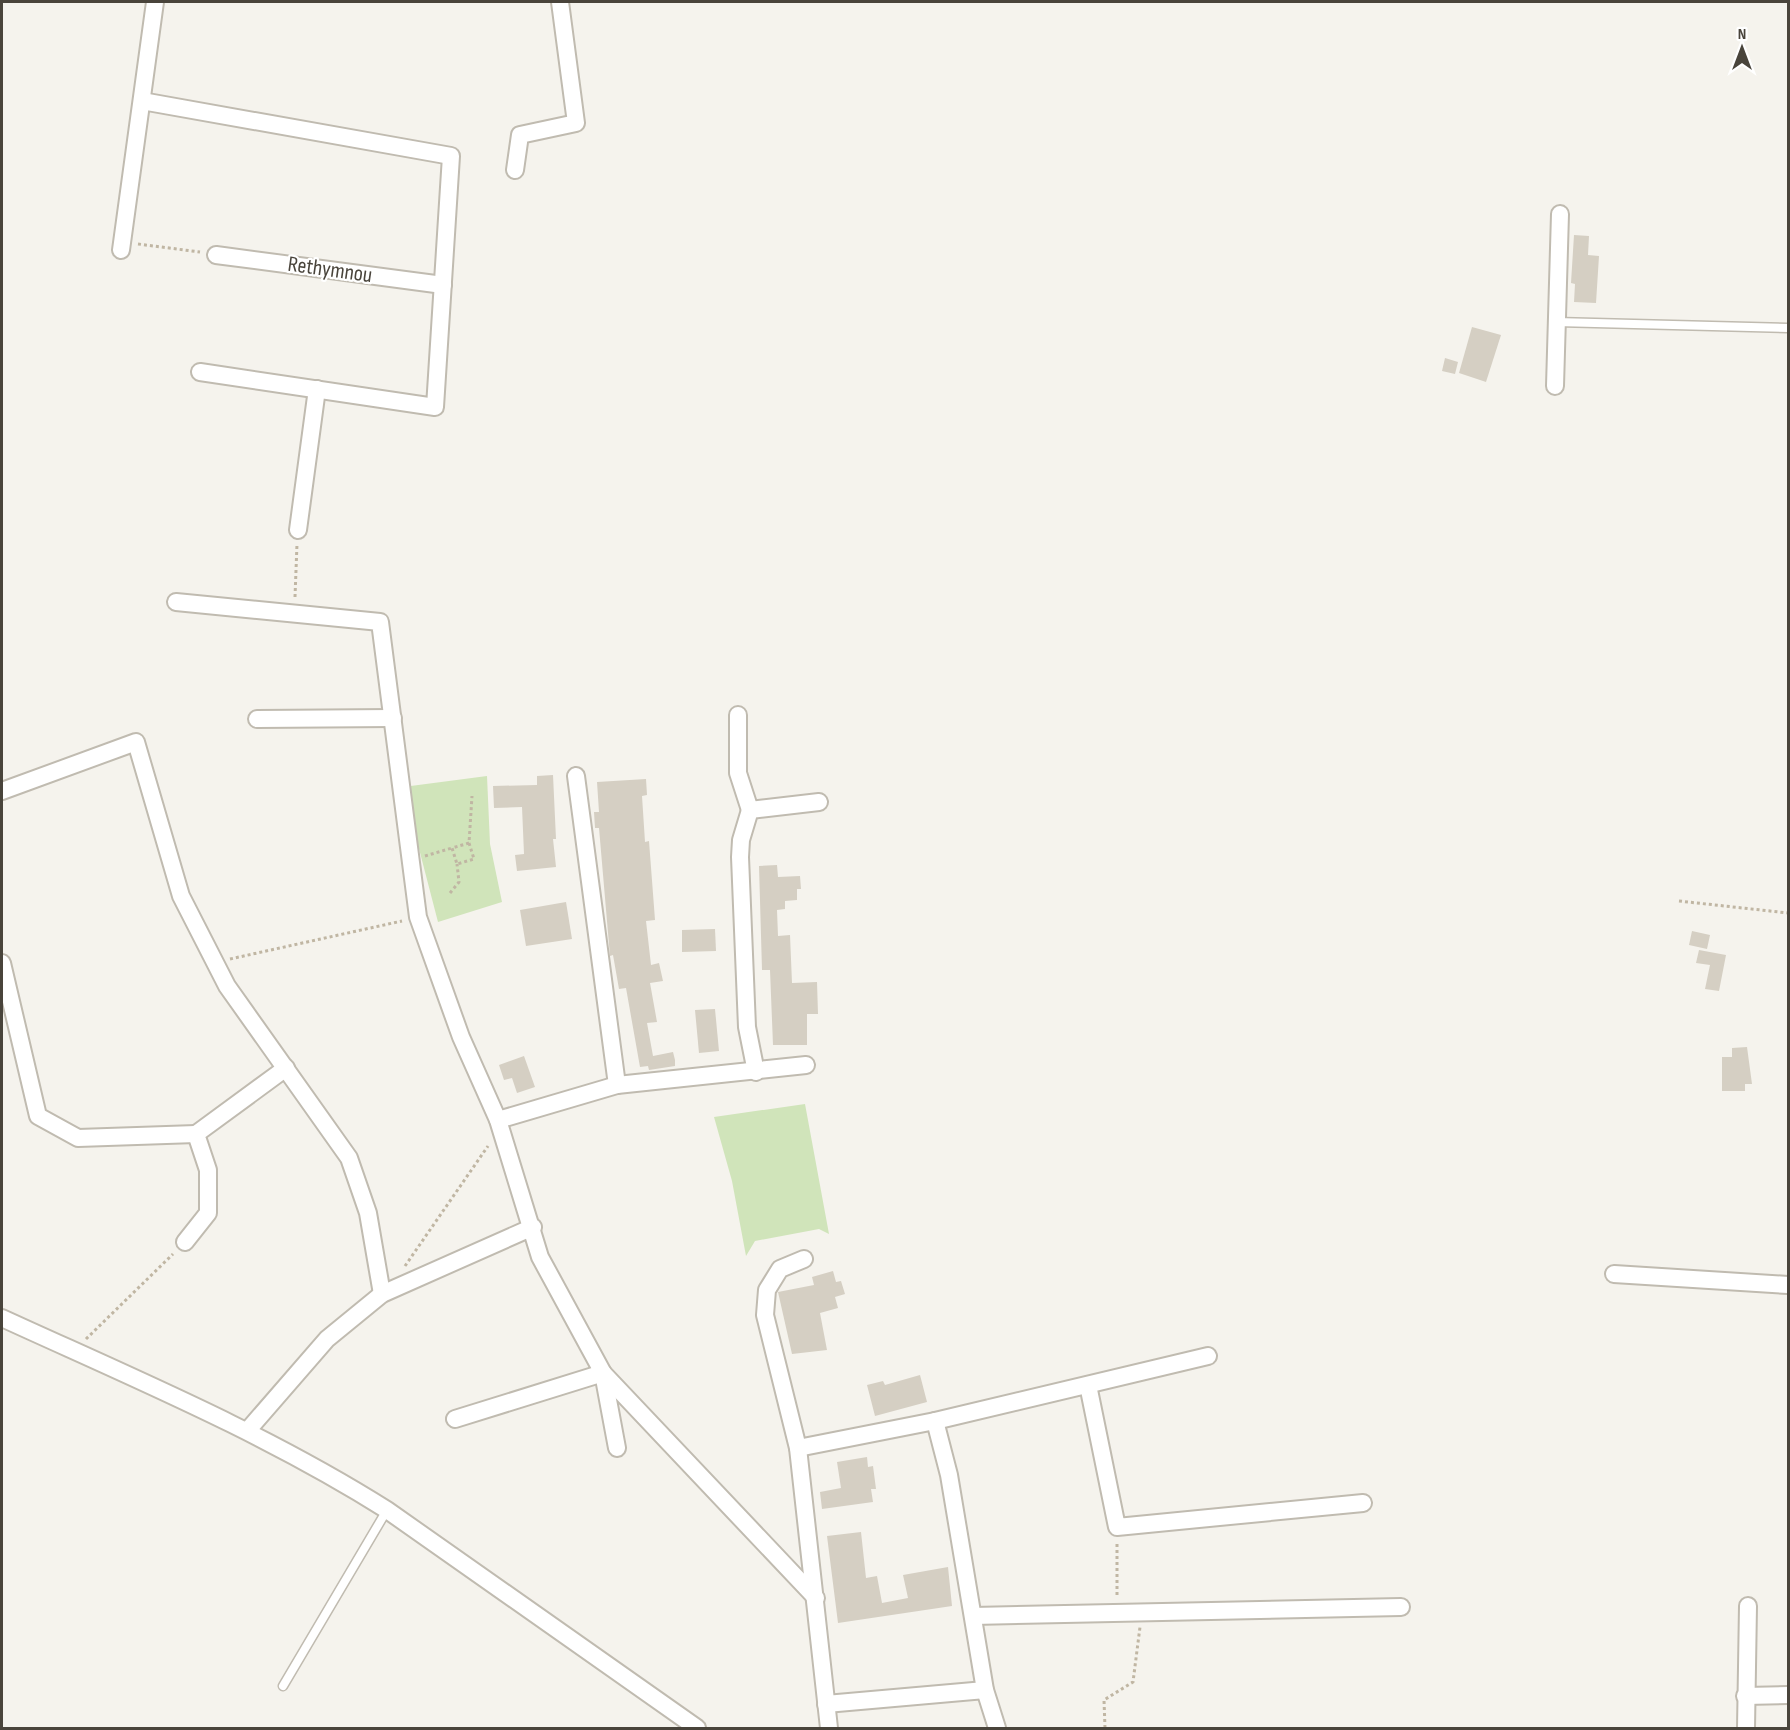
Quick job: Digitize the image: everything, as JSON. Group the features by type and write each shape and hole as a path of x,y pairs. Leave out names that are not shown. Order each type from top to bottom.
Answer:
{"street":[{"path":"121,246 155,2"},
{"path":"514,170 520,135 576,123 560,2"},
{"path":"141,100 451,156 435,407 200,372"},
{"path":"1555,386 1560,214"},
{"name":"Rethymnou","path":"216,255 443,285"},
{"path":"298,530 317,389"},
{"path":"176,602 380,622 418,917 461,1037 500,1124 533,1227 540,1257 603,1373 816,1598"},
{"path":"738,715 738,773 750,810 741,840 740,858 747,1027 756,1072"},
{"path":"257,719 393,718"},
{"path":"2,791 136,742 181,896 227,986 348,1158 368,1214 385,1293"},
{"path":"576,776 617,1085"},
{"path":"750,810 819,802"},
{"path":"2,963 38,1116 78,1138 196,1134 286,1068"},
{"path":"500,1124 617,1085 806,1065"},
{"path":"185,1242 207,1214 207,1170 196,1134"},
{"path":"249,1430 327,1339 385,1293 533,1227"},
{"path":"804,1259 780,1269 767,1290 765,1316 798,1448 829,1728"},
{"path":"1614,1274 1788,1285"},
{"path":"2,1318 249,1430 335,1477 387,1510 697,1728"},
{"path":"798,1448 934,1421 1208,1356"},
{"path":"455,1419 603,1373"},
{"path":"603,1373 617,1448"},
{"path":"1088,1385 1117,1527 1363,1503"},
{"path":"934,1421 949,1475 985,1690 997,1728"},
{"path":"1746,1728 1748,1606"},
{"path":"974,1616 1401,1607"},
{"path":"825,1704 985,1690"},
{"path":"1745,1696 1788,1695"}],"lane":[{"path":"1556,322 1788,328"},
{"path":"282,1686 387,1510"}],"path":[{"path":"121,246 216,255"},
{"path":"294,614 298,530"},
{"path":"457,864 474,859 469,843 472,796"},
{"path":"412,867 424,856 469,843"},
{"path":"450,893 459,882 452,848"},
{"path":"1679,902 1788,913"},
{"path":"215,962 418,917"},
{"path":"385,1293 500,1124"},
{"path":"74,1351 185,1242"},
{"path":"1117,1527 1117,1612"},
{"path":"1105,1728 1104,1700 1133,1682 1142,1612"}],"green space":[{"path":"487,776 490,844 502,902 438,922 403,787"},
{"path":"805,1104 829,1234 819,1229 755,1241 746,1256 732,1181 714,1117"}],"building":[{"path":"1574,235 1589,236 1588,255 1599,256 1596,303 1574,302 1575,284 1571,283"},
{"path":"1472,327 1501,335 1486,382 1459,373"},
{"path":"1445,358 1458,362 1455,374 1442,371"},
{"path":"553,775 556,839 553,839 556,867 517,871 515,855 524,854 522,807 494,808 493,786 537,785 537,776"},
{"path":"646,779 647,795 642,796 645,842 649,841 655,920 646,921 651,965 659,963 663,981 650,983 657,1022 647,1023 653,1056 673,1052 675,1060 675,1066 649,1070 648,1066 640,1067 626,988 619,989 613,955 610,956 599,828 595,828 594,812 599,812 597,782"},
{"path":"777,865 778,877 800,876 801,889 797,889 797,900 785,901 785,909 777,910 778,936 790,935 792,983 817,982 818,1014 807,1014 807,1045 773,1045 770,970 762,970 759,866"},
{"path":"566,902 572,939 526,946 520,910"},
{"path":"715,929 716,951 682,952 682,930"},
{"path":"1692,931 1710,935 1707,949 1689,945"},
{"path":"1699,950 1726,955 1719,991 1705,989 1710,965 1696,963"},
{"path":"715,1009 719,1051 699,1053 695,1010"},
{"path":"1747,1047 1752,1084 1745,1084 1745,1091 1722,1091 1722,1057 1732,1057 1732,1048"},
{"path":"524,1056 535,1087 517,1093 512,1078 504,1080 499,1065"},
{"path":"833,1271 836,1282 841,1281 845,1294 835,1297 838,1308 820,1313 827,1350 792,1354 778,1292 814,1285 812,1277"},
{"path":"920,1375 927,1402 875,1416 867,1385 883,1381 885,1385"},
{"path":"867,1457 868,1467 873,1466 876,1489 871,1489 873,1502 822,1509 820,1492 841,1488 837,1462"},
{"path":"861,1532 866,1578 877,1576 882,1603 908,1598 903,1575 948,1567 952,1606 838,1623 827,1536"}]}
